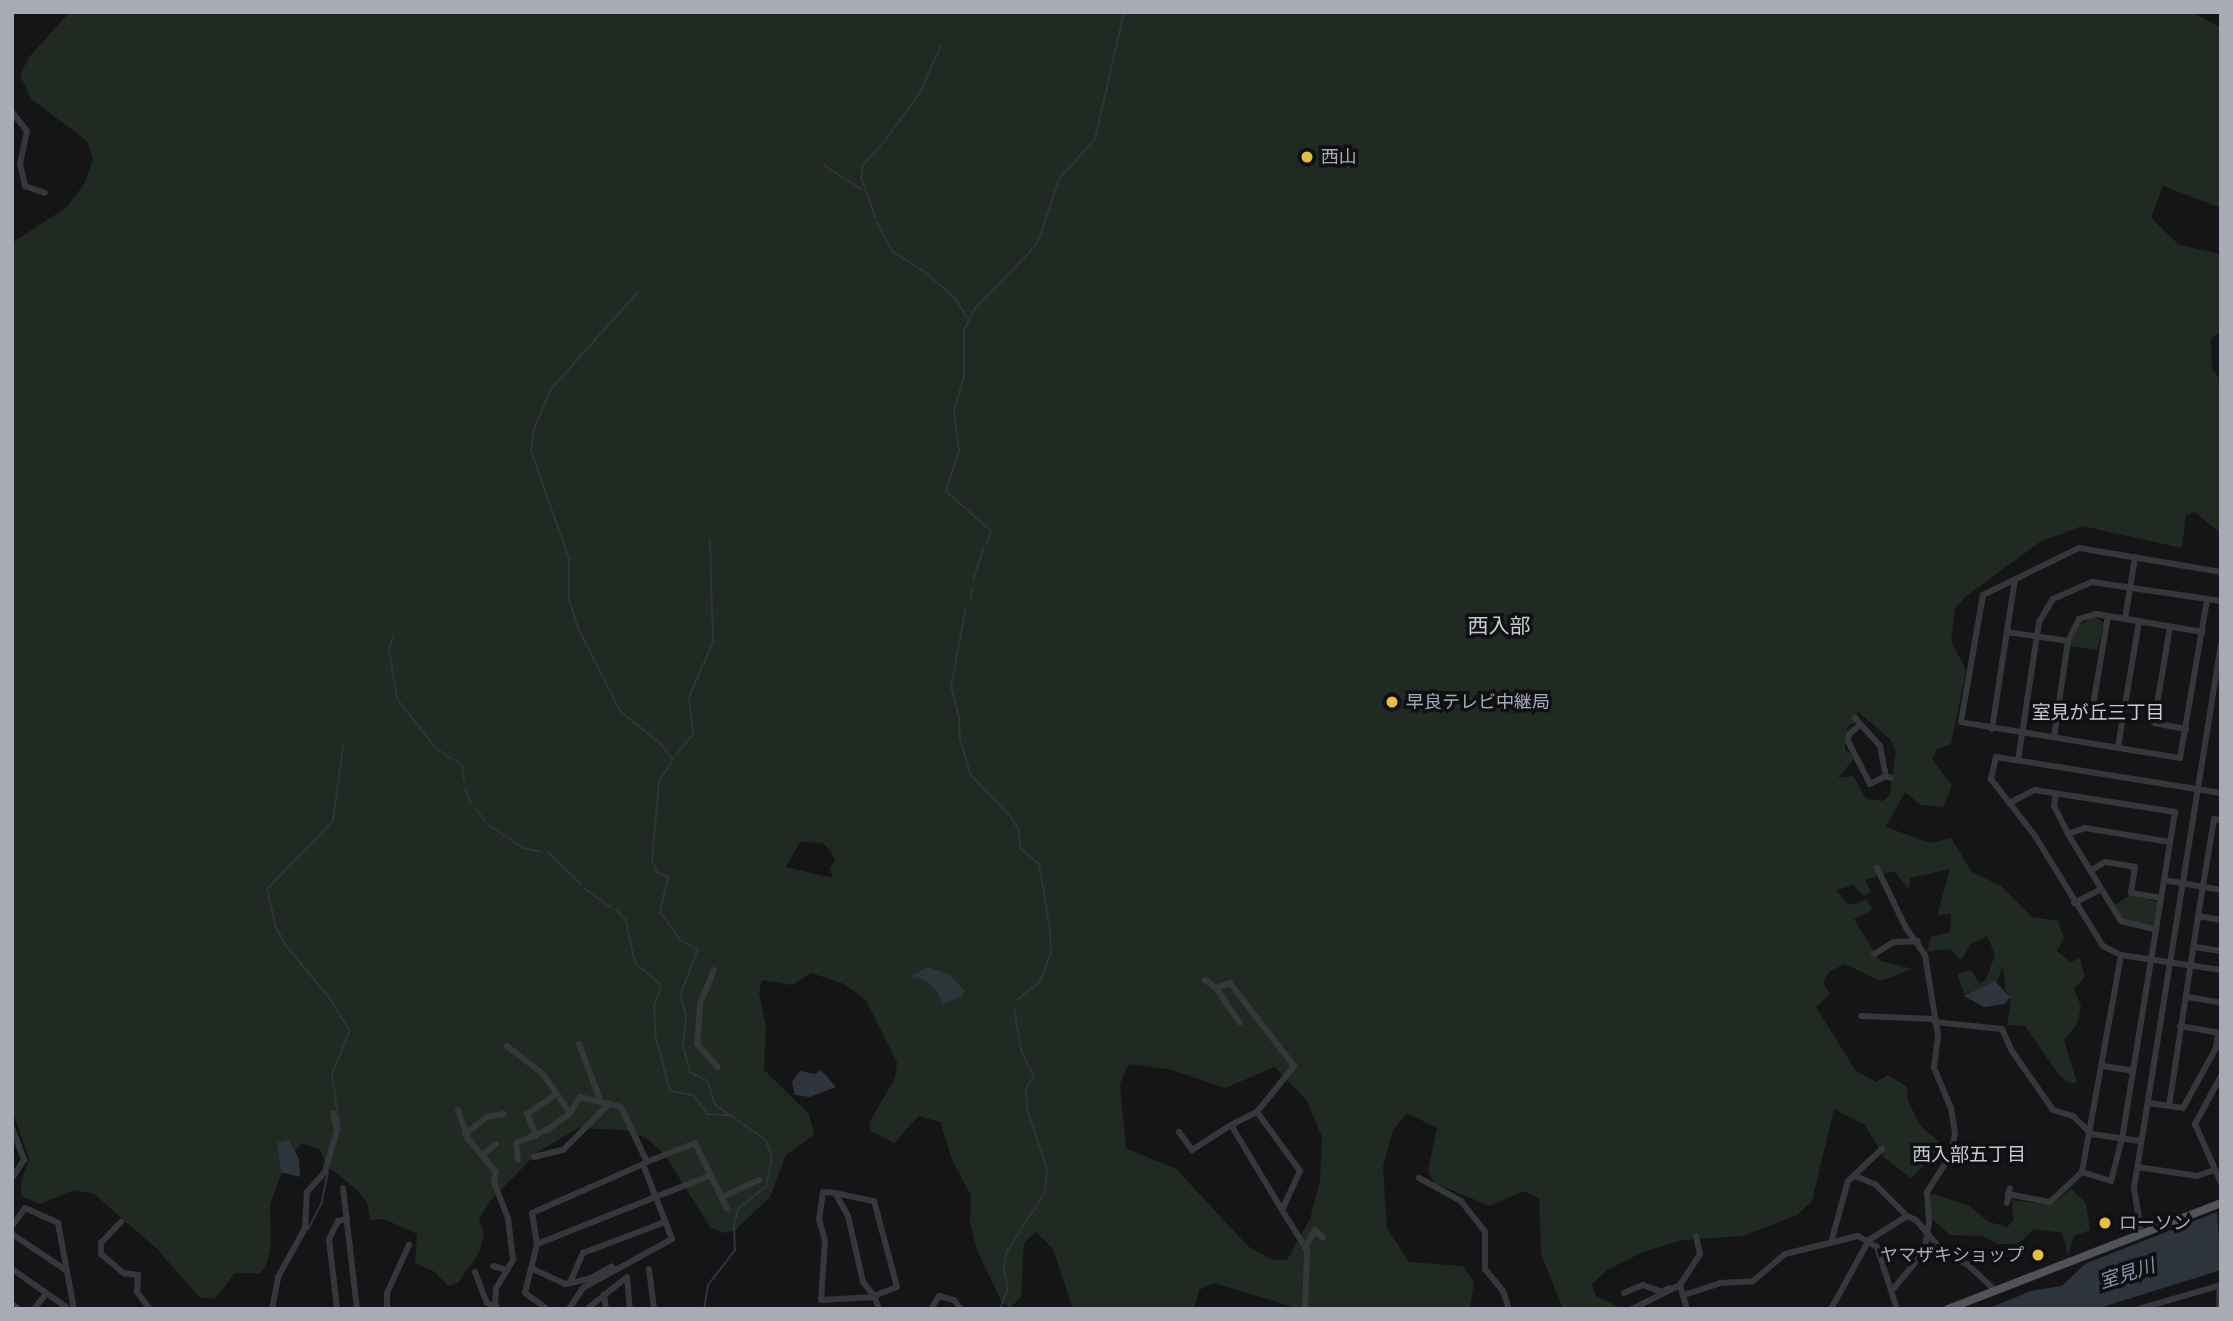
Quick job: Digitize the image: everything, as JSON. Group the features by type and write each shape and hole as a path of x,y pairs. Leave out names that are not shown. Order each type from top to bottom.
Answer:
{"main road":[{"path":"1948,1309 2221,1203"}],"street":[{"path":"12,112 27,131 20,164 24,186 45,193"},
{"path":"2207,600 2180,758 1961,722 1983,595 2078,548 2221,572"},
{"path":"2125,619 2135,557"},
{"path":"1992,729 2015,579"},
{"path":"2018,760 2037,637 2044,610 2060,594 2087,583 2221,601"},
{"path":"2054,737 2068,641 2079,619 2108,616 2202,632"},
{"path":"2059,708 2092,711 2108,616"},
{"path":"2118,747 2139,621"},
{"path":"2170,626 2154,723 2186,729"},
{"path":"2007,632 2068,641"},
{"path":"2141,1232 2133,1198 2137,1167 2221,644"},
{"path":"2212,697 2221,698"},
{"path":"1855,718 1880,747 1889,777 1870,784 1848,741 1849,734 1860,726"},
{"path":"2221,793 1996,757 1992,782 2035,836 2098,941 2121,955 2221,970"},
{"path":"2009,803 2028,791 2175,812 2122,1138 2111,1181 2082,1172"},
{"path":"2056,794 2054,806 2068,834 2121,921 2156,930"},
{"path":"2169,1106 2214,818 2221,820"},
{"path":"2068,834 2085,828 2170,842"},
{"path":"2090,872 2105,862 2135,867 2131,893 2161,898"},
{"path":"1877,867 1906,928 1918,941 1928,967 1935,1021 1934,1068 1951,1108 1955,1134 1950,1156 1929,1185 1924,1252 1894,1288"},
{"path":"2164,880 2221,890"},
{"path":"2074,904 2101,889"},
{"path":"2198,916 2221,920"},
{"path":"1874,954 1894,942 1918,941"},
{"path":"2195,947 2221,951"},
{"path":"2007,1203 2009,1191 2050,1202 2082,1172 2091,1134 2121,955"},
{"path":"714,970 700,1004 697,1044 718,1067"},
{"path":"1205,980 1216,988 1240,1023"},
{"path":"1180,1132 1192,1150 1257,1112 1294,1066 1230,983 1216,988"},
{"path":"2188,997 2221,1003"},
{"path":"1861,1016 2003,1029 2012,1051 2053,1110 2073,1116 2091,1134 2141,1141"},
{"path":"2148,1102 2183,1108 2217,1048 2220,1033 2180,1026"},
{"path":"579,1044 605,1103"},
{"path":"507,1046 543,1074 570,1113"},
{"path":"2103,1066 2133,1071"},
{"path":"2221,1076 2195,1125 2221,1182"},
{"path":"536,1136 527,1114 555,1095"},
{"path":"518,1160 516,1143 536,1136 570,1113 580,1097 621,1107 645,1163 672,1239 583,1288 569,1309"},
{"path":"534,1157 563,1150 605,1103"},
{"path":"458,1110 466,1134 496,1172 494,1182 508,1218 513,1260 496,1289 496,1307 487,1303 475,1272"},
{"path":"1257,1112 1300,1171 1282,1210"},
{"path":"272,1309 278,1277 305,1228 307,1192 325,1172 337,1130 333,1113"},
{"path":"466,1134 487,1116 504,1114"},
{"path":"1231,1125 1306,1248"},
{"path":"12,1128 24,1160 12,1178"},
{"path":"547,1309 525,1293 537,1244 532,1213 695,1143 727,1209"},
{"path":"482,1155 496,1144"},
{"path":"1832,1239 1848,1181 1882,1149"},
{"path":"2137,1167 2197,1176 2214,1170"},
{"path":"537,1244 711,1175"},
{"path":"1855,1176 1875,1184 1943,1252 1974,1269 1995,1290"},
{"path":"1419,1178 1461,1201 1485,1232 1485,1269 1503,1291 1509,1309"},
{"path":"722,1197 759,1180"},
{"path":"343,1188 357,1309"},
{"path":"823,1192 835,1193 869,1199 876,1206 897,1287 874,1296 821,1300 825,1241 819,1219 823,1192"},
{"path":"835,1193 848,1216 863,1282 874,1296 879,1309"},
{"path":"12,1226 25,1208 58,1223 72,1309"},
{"path":"1831,1309 1869,1240 1907,1216"},
{"path":"337,1309 329,1239 338,1221 347,1219"},
{"path":"121,1222 101,1243 101,1254 124,1273 138,1275 137,1292 150,1309"},
{"path":"571,1280 583,1253 665,1222"},
{"path":"1305,1309 1306,1248 1315,1230 1323,1238"},
{"path":"12,1234 67,1271"},
{"path":"1632,1309 1680,1283 1699,1256 1696,1236"},
{"path":"1684,1295 1720,1283 1753,1281 1774,1260 1832,1239 1858,1236 1877,1247 1894,1288 1897,1309"},
{"path":"387,1309 387,1293 409,1245"},
{"path":"493,1266 507,1270"},
{"path":"533,1269 565,1284 571,1280 589,1279 612,1266"},
{"path":"12,1269 72,1309"},
{"path":"649,1269 654,1309"},
{"path":"587,1309 627,1277 629,1309"},
{"path":"1624,1293 1643,1285 1662,1292 1680,1283"},
{"path":"1680,1283 1687,1309"},
{"path":"2139,1309 2220,1285 2219,1309"},
{"path":"34,1309 46,1294"},
{"path":"604,1295 606,1309"},
{"path":"931,1309 939,1296 954,1300 961,1309"},
{"path":"12,1304 19,1309"}],"shaded area":[{"path":"70,12 2192,12 2221,28 2221,208 2163,186 2151,218 2179,245 2221,254 2221,332 2211,338 2212,368 2221,382 2221,534 2195,512 2186,515 2182,548 2082,526 2040,542 1965,597 1955,609 1951,641 1966,670 1951,744 1937,749 1932,759 1952,786 1943,807 1921,805 1905,792 1886,827 1930,843 1951,838 1972,872 2001,886 2032,917 2058,921 2064,938 2057,951 2071,962 2080,958 2085,977 2074,989 2081,1006 2077,1024 2064,1040 2077,1083 2069,1083 2059,1075 2025,1026 2007,1025 2011,1000 2005,989 2003,965 1995,987 1965,995 1957,974 1971,970 1979,983 1986,980 1995,955 1987,936 1971,944 1961,960 1950,949 1927,952 1931,937 1950,932 1951,914 1937,915 1950,869 1910,878 1909,889 1894,871 1865,880 1871,892 1864,896 1853,885 1837,890 1848,905 1867,900 1872,910 1854,919 1880,961 1913,969 1880,981 1845,964 1830,971 1823,982 1830,994 1816,1007 1856,1071 1876,1082 1888,1075 1907,1087 1908,1101 1920,1125 1942,1145 1911,1179 1884,1157 1865,1125 1834,1109 1812,1201 1797,1215 1743,1236 1683,1240 1643,1252 1607,1270 1592,1284 1596,1296 1622,1309 1563,1309 1541,1254 1539,1199 1524,1191 1490,1206 1434,1183 1428,1171 1437,1128 1407,1113 1393,1130 1383,1166 1387,1228 1409,1262 1463,1266 1474,1282 1470,1309 1300,1309 1214,1283 1199,1290 1194,1309 1073,1309 1053,1249 1036,1232 1024,1243 1021,1297 1010,1308 1002,1303 977,1250 970,1223 971,1195 953,1162 940,1122 919,1116 894,1143 871,1131 869,1123 895,1078 897,1062 866,1000 844,984 811,973 792,985 762,980 759,993 766,1027 764,1070 809,1114 814,1135 786,1155 770,1197 735,1230 724,1233 710,1227 665,1155 646,1138 625,1130 578,1128 538,1152 491,1200 479,1219 484,1234 479,1253 458,1283 448,1286 435,1272 415,1263 417,1234 384,1219 370,1220 367,1202 356,1189 326,1165 320,1150 301,1143 284,1167 270,1204 271,1246 266,1266 260,1273 235,1273 215,1299 200,1298 157,1249 94,1194 74,1190 40,1204 21,1196 21,1181 29,1159 12,1110 12,243 67,207 84,184 93,160 87,141 31,99 20,75 29,57","holes":["1858,712 1891,740 1896,752 1890,794 1883,801 1866,799 1853,776 1838,778 1855,757 1845,749 1847,727 1857,721","800,842 822,843 830,850 835,861 830,868 833,878 786,867","1129,1064 1172,1070 1225,1088 1275,1067 1307,1101 1322,1137 1320,1180 1310,1219 1287,1260 1273,1260 1249,1247 1176,1169 1126,1148 1120,1084"]},
{"path":"2095,617 2104,623 2097,650 2069,646 2077,626"},
{"path":"2130,895 2158,902 2153,926 2125,922 2113,906"},
{"path":"2071,1189 2086,1203 2090,1230 2074,1236 2068,1255 2062,1233 2034,1229 2018,1244 1997,1244 1983,1236 1950,1235 1931,1218 1930,1194 1934,1194 1969,1206 1989,1222 2007,1227 2013,1221 2012,1200 2052,1205"}],"water":[{"path":"927,967 949,974 965,991 961,997 942,1004 937,991 925,980 910,977"},
{"path":"1995,981 2010,997 2005,1004 1984,1007 1964,996"},
{"path":"821,1070 836,1087 810,1097 795,1095 792,1082 800,1071 815,1074"},
{"path":"289,1140 299,1159 300,1177 281,1172 277,1143"},
{"name":"室見川","path":"2217,1212 2221,1270 2096,1309 1987,1309 2031,1291 2062,1286 2085,1264"}],"waterway":[{"path":"987,544 991,531 946,491 959,450 954,410 964,377 964,330 975,308 1029,253 1039,239 1059,179 1095,139 1124,12"},
{"path":"884,142 919,94 941,46"},
{"path":"875,217 861,177 863,165 881,145"},
{"path":"824,165 861,189"},
{"path":"877,222 893,252 924,271 956,299 967,318"},
{"path":"638,292 551,389 534,429 531,451 569,559 569,600 579,630 620,711 660,743 672,759"},
{"path":"676,755 693,734 689,697 713,642 710,540"},
{"path":"973,580 984,547"},
{"path":"970,601 973,588"},
{"path":"966,607 951,687 959,716 960,740 971,775 1011,817 1019,831 1020,848 1039,864 1050,930 1051,953 1040,982 1018,999"},
{"path":"393,636 389,649 397,699 436,748 451,759"},
{"path":"343,746 333,821 267,889 275,925 286,946 328,996 349,1030"},
{"path":"674,758 659,781 652,861 657,872 668,877 660,912 680,940 698,949 681,993"},
{"path":"455,760 462,766 464,781"},
{"path":"465,789 471,803"},
{"path":"475,808 485,821"},
{"path":"487,824 523,848 542,852"},
{"path":"548,852 581,884"},
{"path":"585,889 611,907"},
{"path":"616,909 626,921 635,963 661,985"},
{"path":"661,988 654,1005 656,1038 670,1091 693,1095 708,1114 734,1116"},
{"path":"680,995 686,1016 683,1046 690,1072 708,1081 715,1105 765,1139 772,1156 766,1186 738,1209 734,1225 735,1250 708,1285 704,1309"},
{"path":"1014,1009 1022,1053 1034,1076 1026,1088 1027,1109 1047,1169 1045,1191 1035,1209"},
{"path":"340,1130 332,1074 349,1032"},
{"path":"308,1229 321,1205 328,1172"},
{"path":"1000,1309 1008,1288 1004,1269 1006,1253 1032,1212"}],"place":[{"name":"西山","path":"1307,157"},
{"name":"早良テレビ中継局","path":"1392,702"},
{"name":"ローソン","path":"2105,1223"},
{"name":"ヤマザキショップ","path":"2038,1255"}],"district":[{"name":"西入部","path":"1499,626"},
{"name":"室見が丘三丁目","path":"2098,713"},
{"name":"西入部五丁目","path":"1969,1155"}]}
